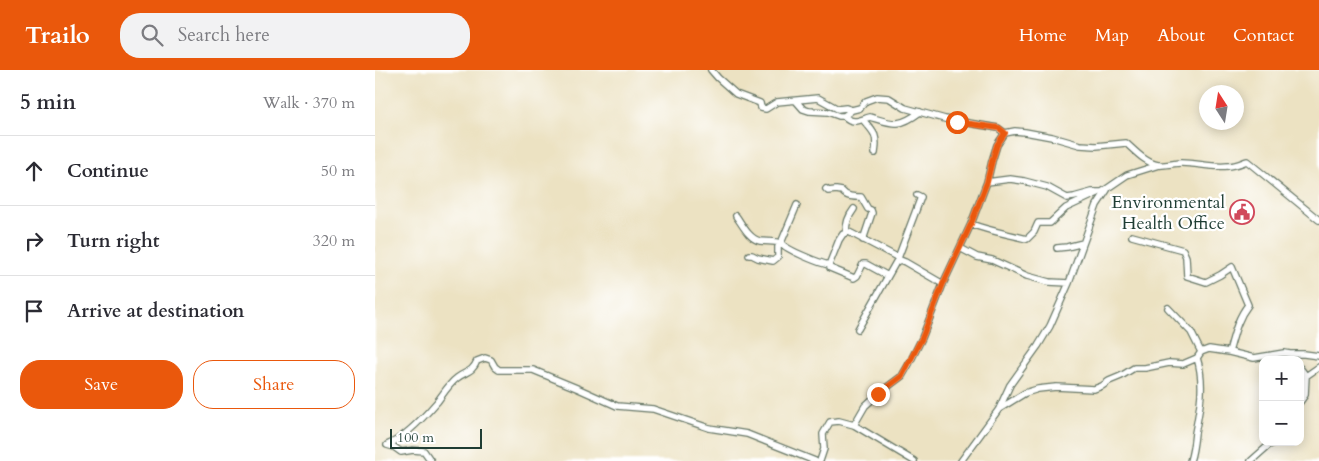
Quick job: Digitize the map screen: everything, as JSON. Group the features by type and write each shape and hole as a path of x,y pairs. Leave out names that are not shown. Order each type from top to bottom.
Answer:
{"street":[{"path":"711,70 736,94 760,103 761,108 766,108 777,102 817,98 839,108 852,110"},
{"path":"844,116 852,110 860,108 866,101 877,97 889,98 905,108 945,119 999,128 1005,133 1032,133 1080,145 1102,146 1126,143 1144,158 1159,166"},
{"path":"796,101 803,109 828,112 854,121 861,121 870,116 897,124 913,118 920,112"},
{"path":"863,120 872,129 875,136 875,153"},
{"path":"854,425 865,406 902,376 922,338 943,284 971,224 987,182 997,145 1005,133"},
{"path":"971,224 988,231 1007,233 1027,239 1034,232 1038,223 1050,223 1066,208 1102,192 1127,175 1172,163 1196,163 1213,167 1230,166 1247,161 1319,220"},
{"path":"987,182 1010,179 1024,181 1047,187 1067,198 1092,192 1102,192"},
{"path":"961,461 999,409 1010,385 1050,326 1069,283 1097,206 1109,187"},
{"path":"825,189 828,191 842,191 844,194 852,197 861,197 868,209 871,210 873,213 863,240"},
{"path":"858,329 899,259 921,197 917,195"},
{"path":"749,255 773,261 778,257 778,247 797,205"},
{"path":"846,233 848,216 854,209"},
{"path":"737,216 745,229 760,241 781,242 797,252 829,265 829,268 854,278 863,264 888,276"},
{"path":"829,265 839,240 843,234 849,232 943,284"},
{"path":"1132,236 1183,250 1186,257 1187,276 1206,282 1232,267 1248,304 1236,326 1229,352"},
{"path":"1057,248 1083,243"},
{"path":"1069,247 1079,255"},
{"path":"960,248 977,257 992,260 1027,276 1049,282 1069,283"},
{"path":"1168,308 1191,332 1201,352"},
{"path":"999,409 1025,392 1056,387 1094,388 1102,386 1135,368 1169,363 1183,364 1197,358 1201,352 1209,349 1254,358 1259,357"},
{"path":"1266,356 1284,353 1290,356"},
{"path":"1296,356 1304,354 1319,356"},
{"path":"431,461 425,451 401,452 387,445 409,430 428,412 457,378 470,372 475,368 477,361 485,358 491,360 499,370 533,370 617,406 653,409 709,428 747,434 815,461"},
{"path":"1190,461 1201,400 1201,371 1197,358"},
{"path":"1306,376 1319,367"},
{"path":"1301,401 1305,395 1306,376 1304,373"},
{"path":"820,461 824,449 823,434 830,422 839,421 854,425 914,461"},
{"path":"1251,461 1268,446"}],"place":[{"name":"Environmental Health Office","path":"1242,212"}],"route":[{"path":"878,394 902,376 922,338 943,284 971,224 987,182 997,145 1005,133 999,128 957,122"}]}
